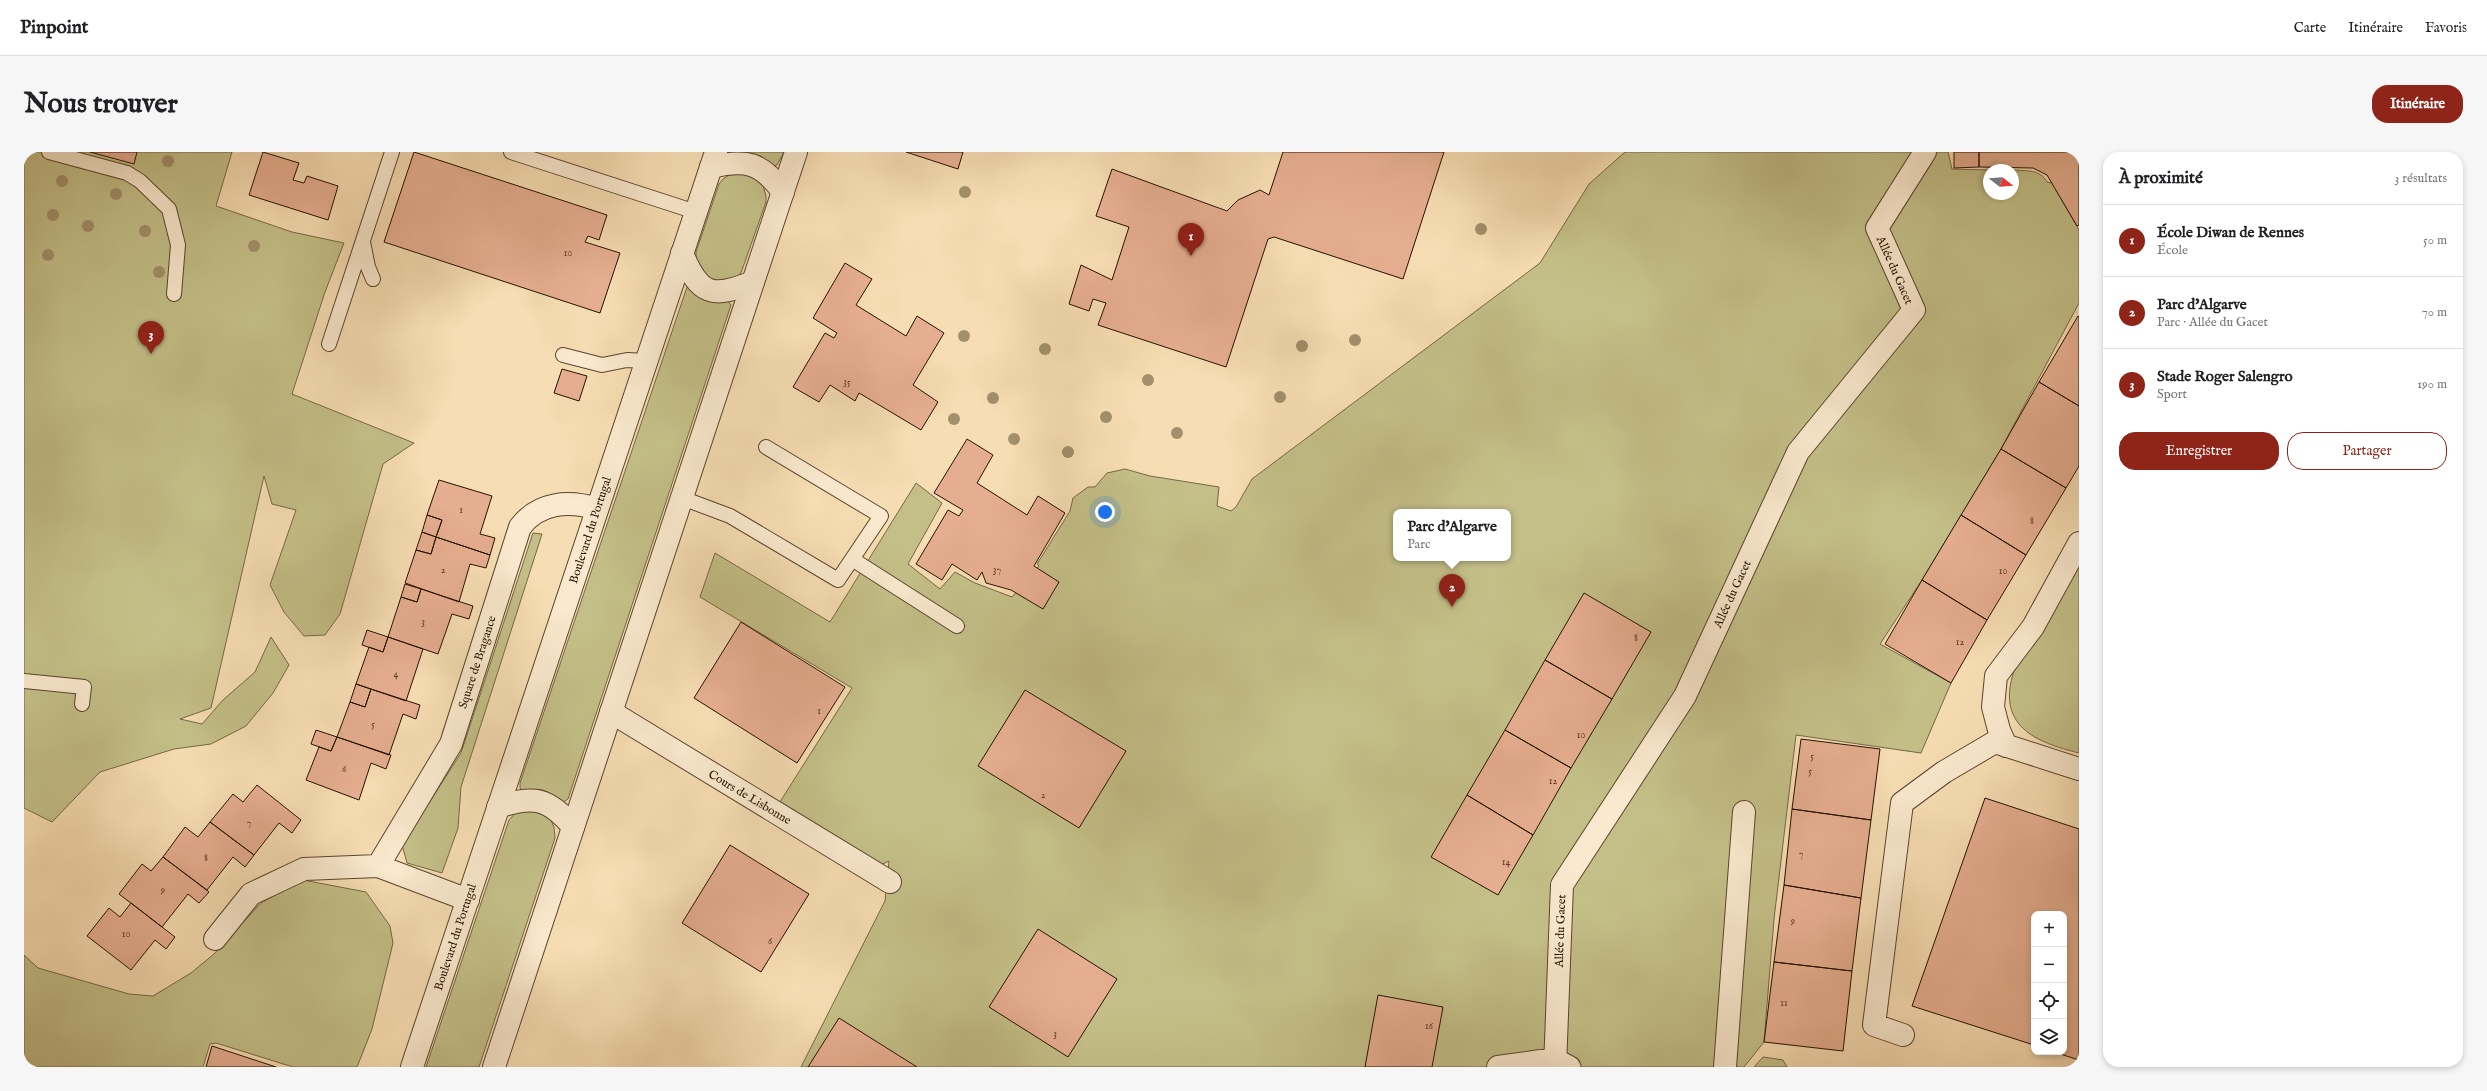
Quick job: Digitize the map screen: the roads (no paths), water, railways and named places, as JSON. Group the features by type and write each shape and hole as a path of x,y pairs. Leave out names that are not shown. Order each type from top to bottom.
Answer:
{"street":[{"path":"494,1067 796,152"},
{"name":"Allée du Gacet","path":"1560,1064 1562,885 1685,696 1798,452 1914,310 1877,228 1925,152"},
{"name":"Boulevard du Portugal","path":"412,1067 713,160 741,162 754,165 773,178 783,192"},
{"path":"682,253 690,274 700,285 711,291 724,292 753,282"},
{"name":"Square de Bragance","path":"378,866 451,744 520,527 528,517 553,504 578,503 596,509"},
{"path":"2001,744 1993,707 1996,676 2033,627 2079,543"},
{"name":"Cours de Lisbonne","path":"611,712 890,882"},
{"path":"1904,1035 1874,1026 1902,803 1944,772 2001,744 2079,769"},
{"path":"498,807 529,799 541,801 552,806 573,827"},
{"path":"1725,1067 1744,812"},
{"path":"215,939 251,894 304,869 378,866 468,900"},
{"path":"1498,1067 1560,1064"}],"lane":[{"path":"49,152 127,173 140,181 169,209 178,245 174,294"},
{"path":"329,344 392,152"},
{"path":"517,153 696,212"},
{"path":"363,240 368,267 373,279"},
{"path":"563,354 602,365 626,360 646,361"},
{"path":"682,498 730,516 838,580 881,516 766,447"},
{"path":"852,559 957,626"},
{"path":"24,681 84,687 82,704"}],"place":[{"name":"École Diwan de Rennes","path":"1191,256"},
{"name":"Stade Roger Salengro","path":"151,354"},
{"name":"Parc d'Algarve","path":"1452,607"}]}
